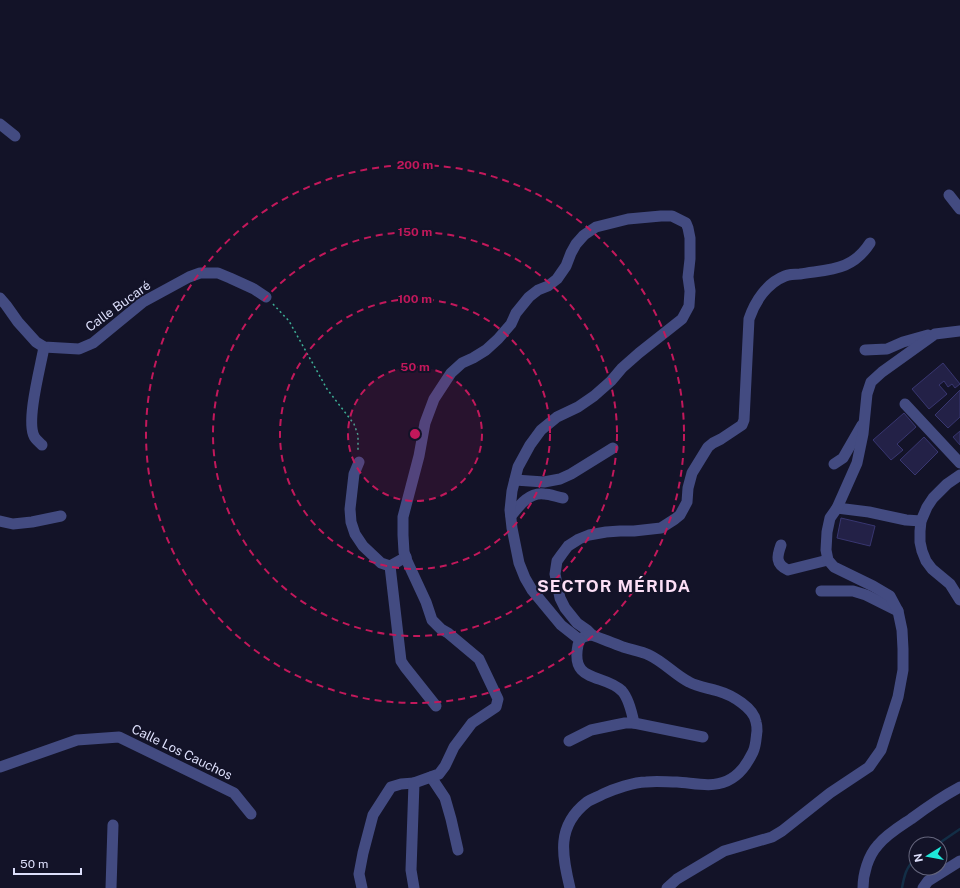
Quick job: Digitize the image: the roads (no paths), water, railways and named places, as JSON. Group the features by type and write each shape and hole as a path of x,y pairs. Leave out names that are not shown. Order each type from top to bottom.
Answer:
{"street":[{"path":"0,124 15,136"},
{"path":"950,195 960,209"},
{"path":"362,888 359,874 362,853 373,814 390,787 414,783 439,774 461,736 472,723 496,707 498,699 480,659 432,620 426,602 404,552 403,517 425,423 434,399 451,373 462,363 486,350 498,339 511,324 516,313 529,297 538,290 557,280 566,266 576,244 584,235 596,227 628,219 672,216 686,223 690,238 688,277 690,291 689,306 682,318 622,368 611,381 594,396 578,407 557,417 541,430 530,445 518,467 514,480 510,510 512,528 519,563 525,578 532,590 561,625 580,640"},
{"path":"570,888 565,867 563,848 566,832 573,815 588,801 610,791 645,782 678,782 695,785 715,785 727,781 736,776 748,761 755,749 757,733 756,721 746,705 719,691 689,682 649,655 592,635 577,623 565,608 560,598 554,574 557,561 568,546 589,535 620,531 634,532 661,528 680,515 687,502 688,488 692,473 708,447 742,425 744,420 749,319 758,298 770,286 786,276 837,268 849,264 861,255 870,243"},
{"name":"Calle Bucaré","path":"44,347 79,349 93,343 143,302 189,277 200,273 218,274 230,278 254,289 266,297"},
{"path":"0,298 28,334 44,347 34,396 31,425 34,436 42,445"},
{"path":"865,350 887,349 903,342 935,334 960,331"},
{"path":"667,888 677,879 724,851 772,837 782,831 830,794 868,768 881,750 898,697 903,670 902,630 898,611 890,596 834,567 828,560 826,550 827,532 830,518 837,508 858,463 864,434 867,394 871,382 882,372 935,334"},
{"path":"906,404 960,463"},
{"path":"834,464 843,458 865,421"},
{"path":"514,480 544,482 560,480 614,448"},
{"path":"359,462 354,474 350,509 351,522 355,534 363,546 381,563 390,566 406,558"},
{"path":"960,475 947,484 933,498 921,521 920,531 920,542 926,561 932,569 950,584 960,600"},
{"path":"511,516 521,504 529,497 536,494 563,498"},
{"path":"837,508 868,512 906,520 921,521"},
{"path":"0,521 13,524 61,516"},
{"path":"781,545 777,557 782,568 788,570 828,560"},
{"path":"390,566 401,661 436,706"},
{"path":"821,592 853,591 866,595 898,611"},
{"path":"592,635 584,636 580,640 577,657 580,668 594,678 615,685 623,692 628,701 634,723"},
{"path":"569,741 591,730 625,723 634,723 703,737"},
{"name":"Calle Los Cauchos","path":"0,768 77,740 119,737 234,793 251,814"},
{"path":"431,777 445,798 458,850"},
{"path":"414,783 411,870 414,888"},
{"path":"863,888 866,869 870,857 877,846 890,833 947,794 960,787"},
{"path":"111,888 113,825"},
{"path":"923,888 928,881 960,861"}],"waterway":[{"path":"948,837 960,829"},
{"path":"902,888 908,868"}],"district":[{"name":"SECTOR MÉRIDA","path":"614,586"}]}
